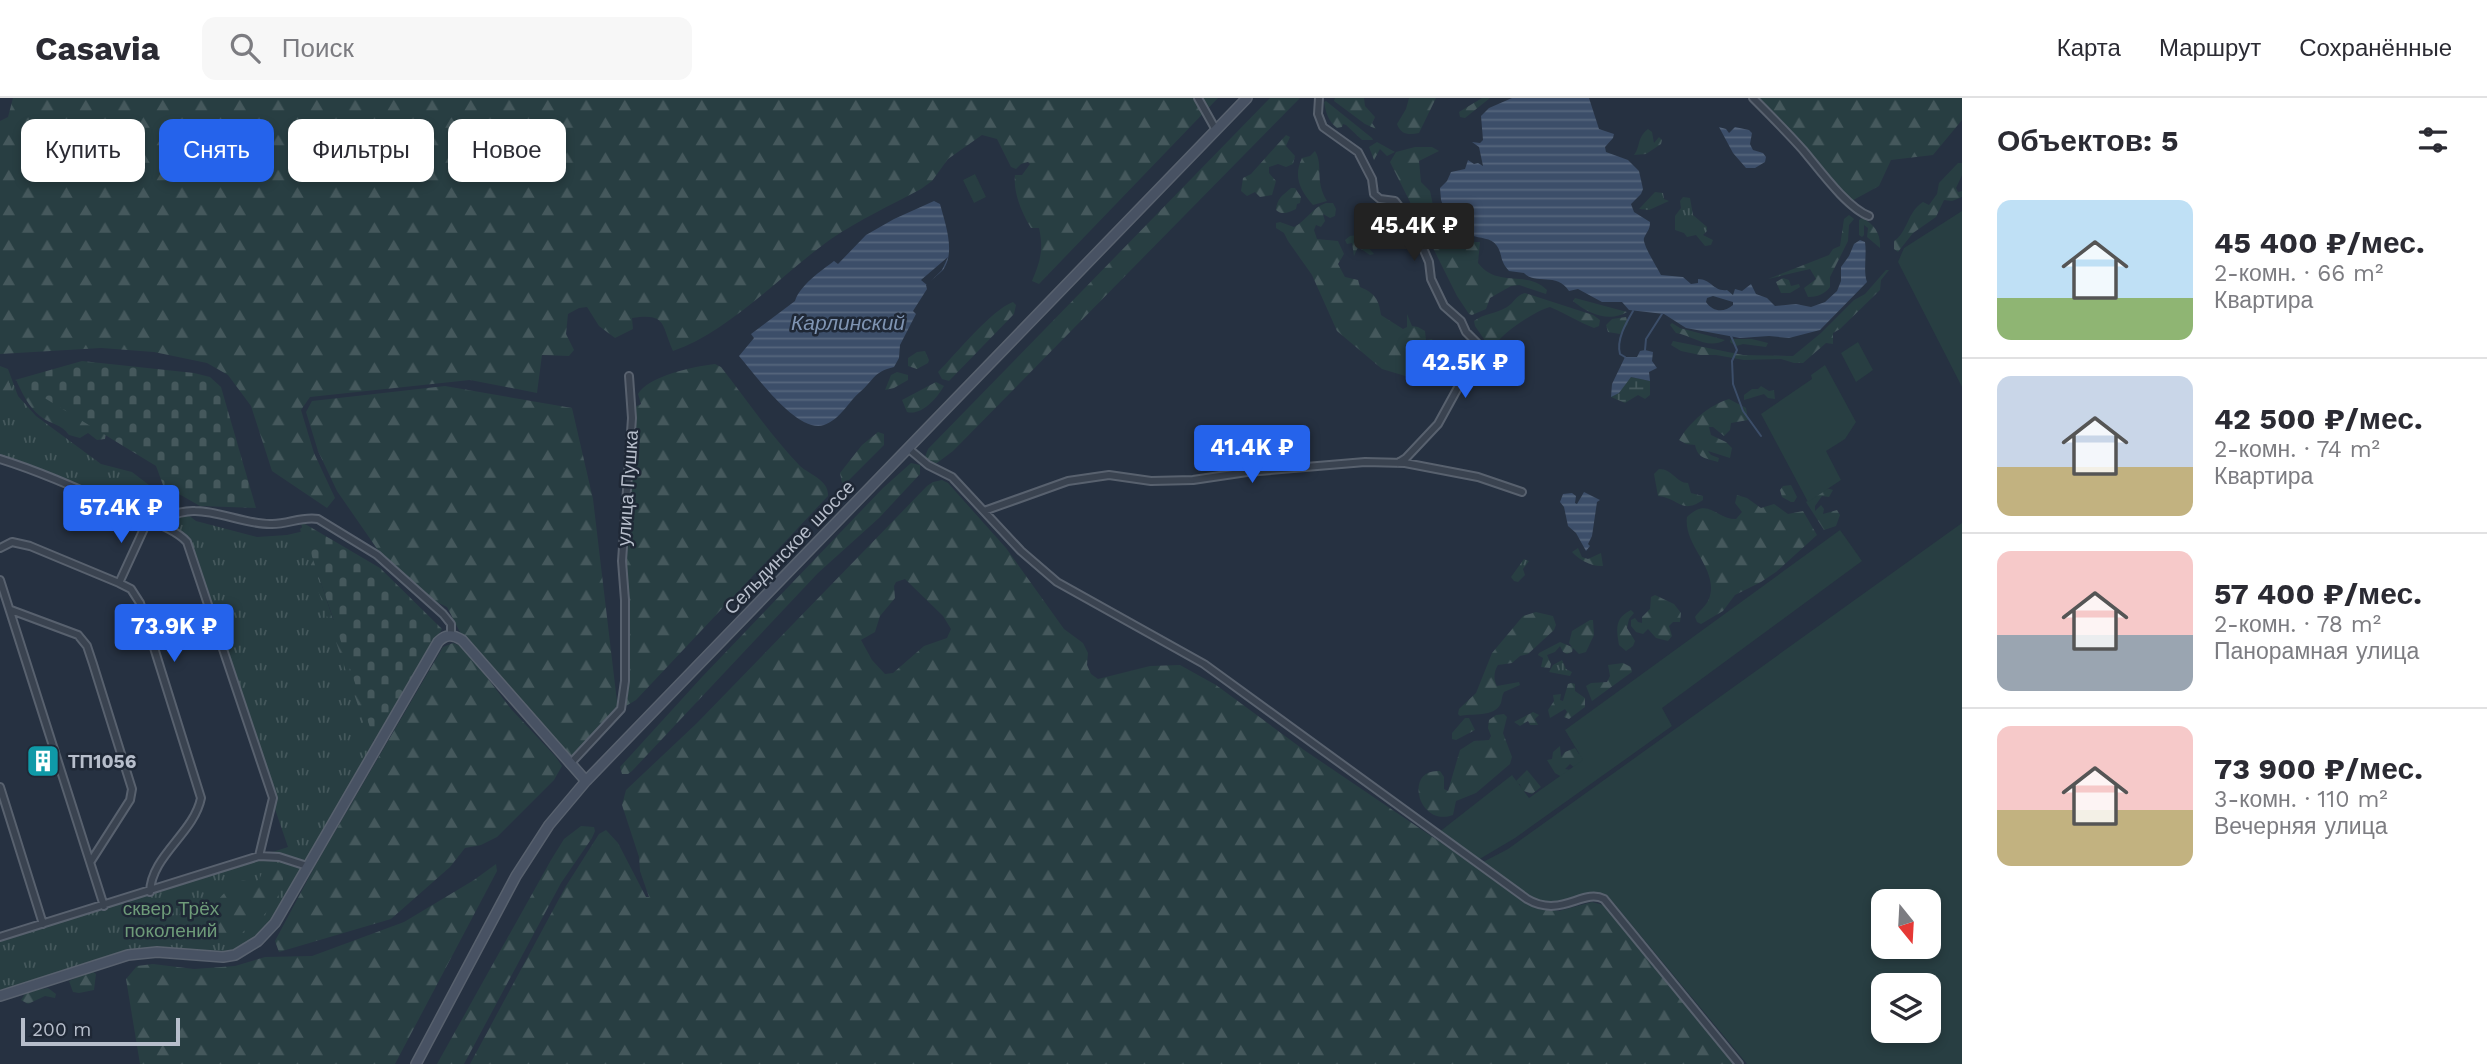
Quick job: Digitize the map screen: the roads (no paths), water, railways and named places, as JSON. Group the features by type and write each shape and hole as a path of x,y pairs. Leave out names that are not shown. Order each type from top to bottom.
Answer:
{"main road":[{"name":"Сельдинское шоссе","path":"416,1064 536,838 586,781 1247,98"},
{"path":"0,996 128,955 174,953 223,957 241,953 258,941 275,923 438,642 451,635 467,645 586,781"}],"street":[{"path":"1198,98 1216,130"},
{"path":"1318,98 1318,114 1323,127 1358,152 1372,179 1374,194 1380,199 1395,201 1413,225 1429,262 1431,279 1444,306 1461,321 1466,332 1477,343 1466,373 1438,425 1406,458 1397,463"},
{"path":"1753,98 1848,203 1869,216"},
{"name":"улица Пушка","path":"570,764 621,709 625,681 622,561 632,418 629,376"},
{"path":"909,449 928,465 952,477 1021,551 1057,582 1204,664 1527,899 1549,907 1600,896 1739,1064"},
{"path":"0,459 34,470 150,521 179,535 187,542 273,798 259,856"},
{"path":"984,511 1068,481 1109,475 1151,481 1193,480 1247,472 1365,462 1397,463 1478,477 1522,492"},
{"path":"119,583 150,521 197,510 260,524 287,523 307,517 318,519 377,555 443,614 451,624 451,635"},
{"path":"0,548 17,542 119,583 131,590 140,603 201,797 195,815 152,876 150,892"},
{"path":"0,580 104,906"},
{"path":"11,610 78,635 88,646 132,789 130,800 91,862"},
{"path":"0,787 43,924"},
{"path":"0,937 259,856 279,858 307,866"}],"water":[{"path":"1512,98 1589,98 1599,129 1614,134 1605,147 1606,152 1628,160 1639,171 1643,189 1631,204 1634,212 1650,222 1644,241 1661,275 1683,277 1691,284 1698,283 1698,279 1706,281 1733,295 1735,289 1742,291 1751,284 1756,294 1767,298 1775,306 1796,304 1811,307 1825,302 1837,291 1841,281 1841,267 1854,244 1860,240 1865,242 1867,282 1820,330 1789,338 1740,338 1686,328 1664,314 1629,310 1622,302 1602,302 1578,289 1569,291 1564,285 1552,280 1509,271 1495,243 1471,235 1448,218 1441,200 1440,188 1451,172 1465,169 1468,160 1483,166 1479,147 1472,142 1480,143 1483,140 1481,116 1489,108","holes":["1713,296 1733,302 1730,308 1719,310 1706,302 1707,298"]},
{"path":"1719,127 1729,133 1735,127 1749,130 1752,133 1750,144 1753,150 1763,153 1765,162 1755,168 1746,168 1733,153"},
{"name":"Карлинский","path":"934,201 940,204 947,228 949,255 943,270 926,285 927,289 913,311 916,314 900,345 899,358 894,367 878,374 840,415 830,422 813,425 802,421 777,401 739,356 754,338 751,334 795,301 801,289 817,274 834,261 838,264 866,235"},
{"path":"1640,351 1653,352 1652,361 1657,368 1649,372 1650,381 1631,377 1619,393 1611,397 1612,384 1625,357 1637,357"},
{"path":"1584,492 1600,500 1597,502 1592,536 1588,544 1590,546 1586,551 1576,533 1568,526 1564,507 1560,502 1563,494 1572,493 1576,496 1577,504"}],"waterway":[{"path":"1625,357 1620,354 1619,343 1633,311"},
{"path":"1645,350 1646,339 1662,314"},
{"path":"1731,336 1737,350 1732,361 1733,384 1743,411 1761,436"}],"place":[{"name":"ТП1056","path":"43,761"}],"park label":[{"name":"сквер Трёх поколений","path":"171,919"}]}
